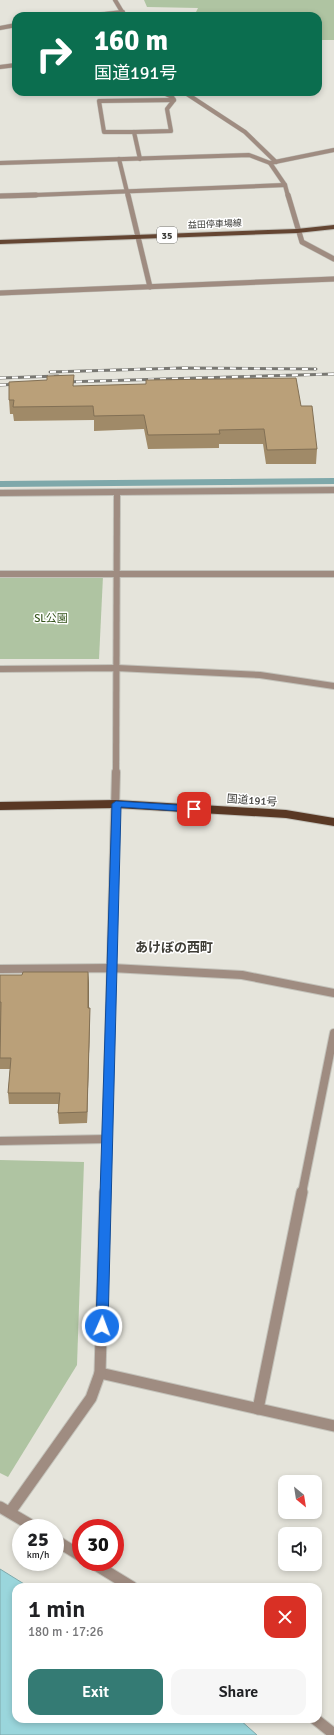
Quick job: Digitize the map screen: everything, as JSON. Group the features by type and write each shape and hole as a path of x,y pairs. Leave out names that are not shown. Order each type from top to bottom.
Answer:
{"highway":[{"name":"国道191号","path":"0,806 116,804 286,814 334,822"}],"main road":[{"name":"益田停車場線","path":"0,242 297,230 334,227"}],"street":[{"path":"115,0 123,12"},
{"path":"0,28 12,26"},
{"path":"0,67 12,66"},
{"path":"170,96 174,100"},
{"path":"190,96 256,141 266,149 276,162"},
{"path":"174,100 167,109 170,131 104,132 99,101 174,100"},
{"path":"134,132 140,158"},
{"path":"0,163 250,155 270,163 334,150"},
{"path":"119,159 150,287"},
{"path":"270,163 285,185 297,230 302,242 334,259"},
{"path":"0,196 285,185"},
{"path":"0,293 334,279"},
{"path":"0,493 334,490"},
{"path":"20,1519 5,1510 91,1398 100,1372 116,804 117,492"},
{"path":"0,574 334,574"},
{"path":"0,669 117,668 260,675 334,686"},
{"path":"0,969 112,968 242,975 334,993"},
{"path":"258,1409 334,1033"},
{"path":"0,1141 107,1139"},
{"path":"100,1372 334,1426"},
{"path":"106,1571 125,1583"},
{"path":"320,1723 334,1734"}],"green space":[{"path":"144,0 334,0 334,40 322,40 322,12 196,12 198,8 147,7"},
{"name":"SL公園","path":"103,576 99,659 0,659 0,577"},
{"path":"0,1160 84,1162 77,1365 8,1477 0,1473"}],"water":[{"path":"0,1569 23,1583 12,1583 12,1723 244,1723 257,1735 0,1735"}],"building":[{"path":"74,375 73,386 146,384 146,380 296,378 301,406 312,406 317,449 267,450 264,429 219,430 220,434 148,435 144,415 94,416 93,406 13,407 14,400 9,400 9,382 47,380 47,376"},
{"path":"23,972 88,972 88,1008 90,1008 87,1112 58,1113 60,1093 8,1093 11,1058 0,1058 0,975 22,975"}],"waterway":[{"path":"0,484 334,481"}],"railway":[{"path":"50,372 183,368 316,369"},
{"path":"64,382 334,374"},
{"path":"0,378 58,376"},
{"path":"0,385 20,384"}],"district":[{"name":"あけぼの西町","path":"174,947"}],"route":[{"path":"102,1326 116,804 194,809"}]}
